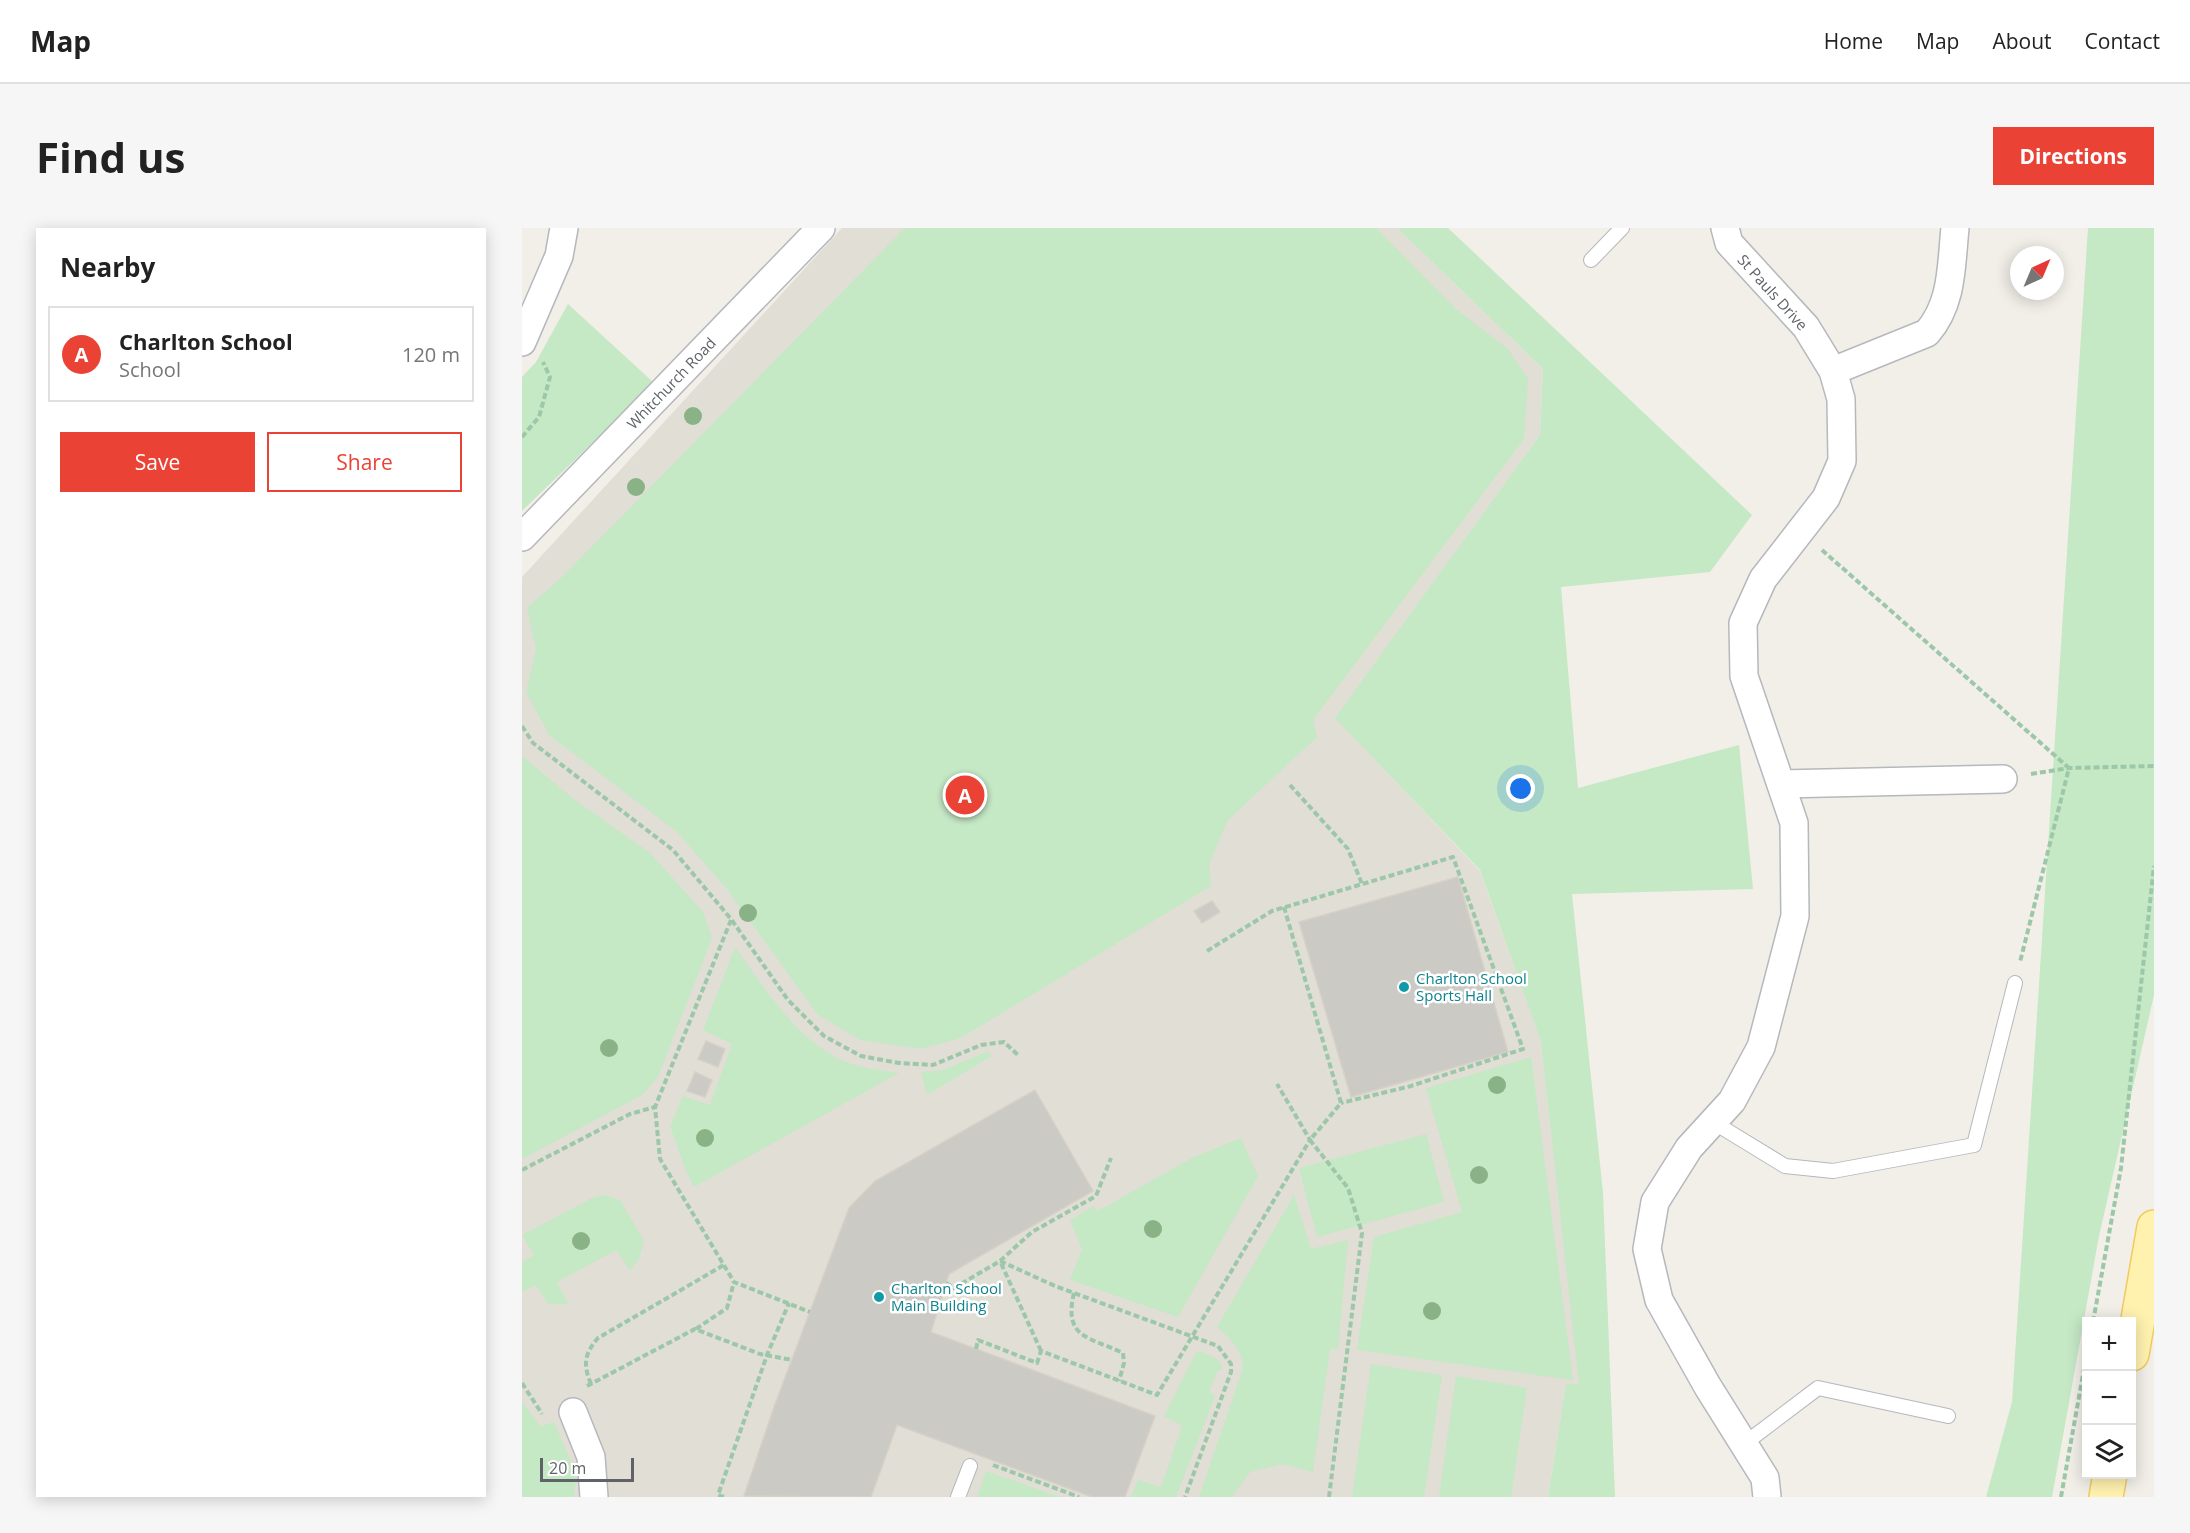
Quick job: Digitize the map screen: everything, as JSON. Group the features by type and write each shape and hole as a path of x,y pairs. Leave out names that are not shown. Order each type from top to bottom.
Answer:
{"main road":[{"path":"2136,1331 2154,1227"},
{"path":"2106,1497 2109,1479"}],"street":[{"path":"524,340 559,256 564,228"},
{"name":"Whitchurch Road","path":"522,537 820,228"},
{"name":"St Pauls Drive","path":"1725,228 1729,243 1806,327 1833,371 1841,399 1842,461 1826,498 1763,579 1743,623 1744,676 1794,823 1795,916 1761,1047 1732,1101 1689,1148 1655,1202 1647,1249 1659,1300 1765,1478 1767,1497"},
{"path":"1833,371 1927,333 1945,307 1955,228"},
{"path":"1781,784 2003,778"},
{"path":"573,1412 591,1457 594,1497"}],"lane":[{"path":"1591,260 1622,228"},
{"path":"1713,1122 1785,1166 1833,1171 1974,1145 2015,983"},
{"path":"1744,1444 1818,1388 1948,1416"},
{"path":"958,1497 970,1466"}],"path":[{"path":"522,437 539,417 550,378 537,350 524,340"},
{"path":"1805,527 2069,768"},
{"path":"522,726 533,743 673,850 731,920 788,1000 824,1036 861,1056 899,1063 933,1065 981,1045 1004,1042 1019,1056"},
{"path":"2003,778 2069,768 2154,766"},
{"path":"2015,983 2069,768"},
{"path":"1290,785 1348,849 1362,884"},
{"path":"1041,1350 1157,1395 1310,1140 1341,1102 1411,1086 1523,1049 1453,857 1272,911 1206,951"},
{"path":"2094,1317 2121,1168 2154,866"},
{"path":"1284,908 1341,1102"},
{"path":"731,920 655,1107 660,1159 734,1282 810,1312"},
{"path":"1277,1084 1310,1140 1348,1188 1362,1233 1329,1497"},
{"path":"522,1170 630,1114 655,1107"},
{"path":"946,1283 954,1288 1000,1261 1032,1232 1096,1196 1111,1158"},
{"path":"1000,1261 1074,1293 1218,1346 1231,1364 1231,1372 1185,1497"},
{"path":"976,1349 978,1340 1037,1363 1041,1350 1000,1261"},
{"path":"591,1384 584,1369 587,1350 598,1338 724,1265"},
{"path":"622,1368 695,1329 727,1308 734,1282"},
{"path":"1074,1293 1071,1306 1072,1324 1081,1336 1123,1353 1124,1363 1119,1381"},
{"path":"724,1497 718,1495 767,1355 789,1303"},
{"path":"695,1329 767,1355 792,1360"},
{"path":"2061,1497 2084,1371"},
{"path":"970,1466 985,1461 1079,1497"}],"shaded area":[{"path":"842,228 1397,228 1543,369 1540,435 1336,718 1480,871 1541,1041 1580,1385 1566,1385 1548,1497 522,1497 522,577"}],"green space":[{"path":"905,228 1376,228 1456,309 1508,349 1528,379 1524,439 1313,720 1317,737 1227,821 1209,865 1211,886 961,1038 920,1049 860,1040 817,1014 727,889 677,832 549,735 526,692 536,649 527,608 562,577"},
{"path":"1397,228 1448,228 1752,515 1710,572 1561,587 1578,788 1739,745 1753,889 1572,894 1603,1193 1615,1497 1548,1497 1566,1384 1579,1384 1541,1042 1480,870 1335,718 1540,435 1543,369"},
{"path":"2088,228 2154,228 2154,995 2099,1236 2084,1317 2082,1317 2082,1330 2052,1497 1986,1497 2012,1402"},
{"path":"568,304 654,383 522,511 522,377 536,362"},
{"path":"522,756 571,797 650,853 703,912 712,938 658,1077 642,1095 522,1159"},
{"path":"735,947 780,1008 806,1036 821,1048 851,1064 899,1073 694,1187 670,1126 683,1096 710,1105 732,1044 703,1030"},
{"path":"988,1051 992,1056 927,1095 921,1072 943,1070"},
{"path":"1531,1057 1573,1380 1357,1350 1374,1237 1462,1212 1426,1088"},
{"path":"1426,1134 1444,1202 1317,1237 1299,1168"},
{"path":"1241,1138 1258,1176 1178,1317 1070,1280 1082,1249 1070,1220 1093,1206 1098,1211 1192,1158"},
{"path":"605,1195 620,1200 644,1241 639,1259 630,1270 616,1250 557,1282 568,1304 548,1304 536,1285 522,1292 522,1262 534,1255 522,1235 592,1198"},
{"path":"1294,1195 1311,1249 1348,1240 1338,1349 1330,1349 1313,1472 1282,1464 1250,1472 1232,1497 1199,1497 1243,1368 1235,1345 1217,1327"},
{"path":"1201,1351 1218,1360 1223,1368 1217,1372 1209,1392 1215,1396 1176,1497 1131,1497 1138,1480 1161,1487 1182,1426 1164,1416 1192,1360 1197,1352"},
{"path":"1371,1364 1442,1375 1424,1497 1352,1497"},
{"path":"1456,1376 1527,1388 1511,1497 1439,1497"},
{"path":"522,1402 541,1426 554,1422 577,1476 573,1497 522,1497"},
{"path":"986,1471 1060,1497 977,1497"}],"building":[{"name":"Charlton School Sports Hall","path":"1458,877 1508,1052 1351,1097 1299,922"},
{"path":"1212,901 1220,912 1202,923 1194,911"},
{"path":"706,1041 725,1049 718,1067 698,1059"},
{"path":"695,1072 712,1080 705,1097 687,1091"},
{"name":"Charlton School Main Building","path":"1035,1090 1093,1191 949,1274 931,1332 1155,1416 1125,1497 1092,1497 897,1425 871,1497 744,1496 774,1407 849,1208 875,1181"}],"place":[{"name":"Charlton School","path":"965,795"},
{"name":"Charlton School Sports Hall","path":"1404,987"},
{"name":"Charlton School Main Building","path":"879,1297"}]}
